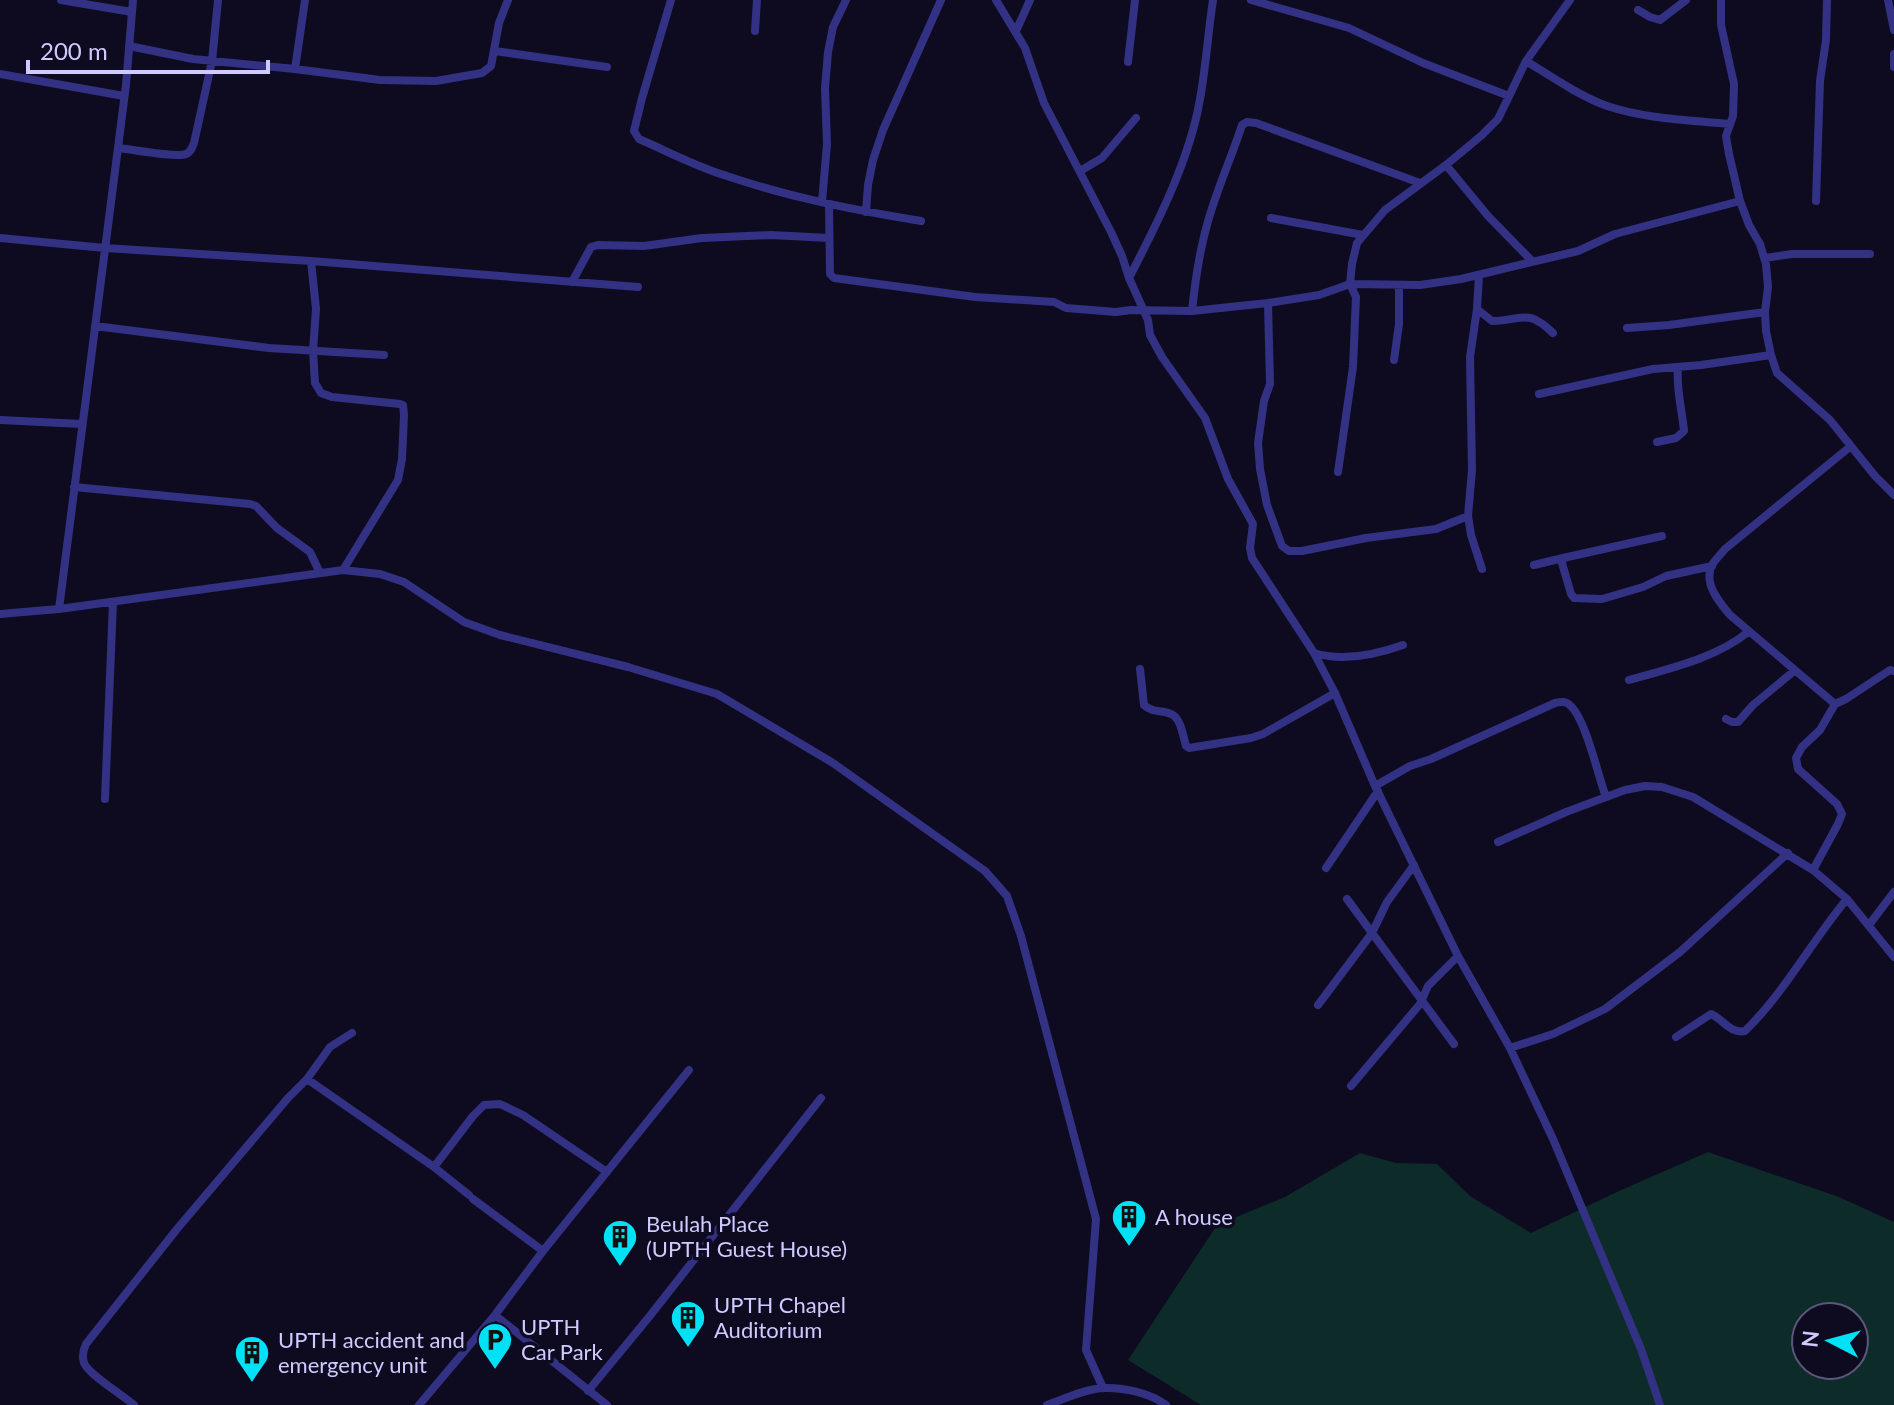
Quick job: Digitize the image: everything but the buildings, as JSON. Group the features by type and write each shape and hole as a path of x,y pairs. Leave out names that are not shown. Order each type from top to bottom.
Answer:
{"street":[{"path":"61,0 132,12"},
{"path":"59,609 118,148 133,0"},
{"path":"118,148 176,155 191,152 212,61 218,0"},
{"path":"295,69 305,0"},
{"path":"129,46 193,59 380,80 436,81 482,73 491,66 499,23 508,0"},
{"path":"671,0 634,131 639,139 720,174 790,195 921,221"},
{"path":"755,31 757,0"},
{"path":"846,0 833,27 825,88 826,203 830,274 834,278 975,297 1054,302 1066,308 1116,312 1192,311 1319,295 1350,284 1420,285 1479,275 1578,251 1615,234 1740,201"},
{"path":"866,212 873,160 883,130 941,0"},
{"path":"996,0 1025,48 1044,103 1117,244 1148,320 1150,335 1205,418 1228,479 1253,524 1252,558 1314,653 1458,956 1510,1048 1559,1153 1641,1349 1660,1405"},
{"path":"1016,31 1030,0"},
{"path":"1128,62 1135,0"},
{"path":"1129,278 1151,236 1192,133 1200,101 1213,0"},
{"path":"1251,0 1349,28 1423,63 1509,96"},
{"path":"1338,472 1353,367 1356,297 1350,284 1357,243 1385,210 1446,165 1498,119 1526,61 1570,0"},
{"path":"1638,10 1660,20 1686,0"},
{"path":"1721,0 1721,25 1734,84 1733,116 1726,136 1740,201 1765,258 1768,287 1765,312 1771,355 1777,373 1830,420 1894,495"},
{"path":"1816,201 1820,81 1826,40 1827,0"},
{"path":"1888,0 1894,30"},
{"path":"495,51 607,67"},
{"path":"1894,54 1894,67"},
{"path":"1526,61 1564,85 1607,106 1654,117 1729,124"},
{"path":"0,74 124,96"},
{"path":"1080,171 1102,158 1136,118"},
{"path":"1192,311 1206,227 1242,125 1247,122 1420,183"},
{"path":"1446,165 1488,216 1532,261"},
{"path":"1271,218 1363,235"},
{"path":"572,282 591,247 598,245 644,246 702,238 771,235 829,238"},
{"path":"0,238 638,287"},
{"path":"1765,258 1792,254 1870,254"},
{"path":"311,261 316,299 313,351 318,390 326,396 400,404 404,408 398,480 343,570"},
{"path":"1479,275 1470,357 1472,470 1468,516 1482,569"},
{"path":"1394,360 1399,324 1399,285"},
{"path":"1268,303 1270,384 1264,401 1258,443 1267,505 1282,546 1289,551 1302,551 1366,538 1436,529 1468,516"},
{"path":"1477,309 1492,321 1532,317 1553,333"},
{"path":"1627,328 1765,312"},
{"path":"95,326 269,348 384,355"},
{"path":"1539,394 1653,369 1771,355"},
{"path":"1657,442 1676,438 1684,431 1677,383 1678,367"},
{"path":"0,420 82,424"},
{"path":"1835,704 1748,632 1719,602 1709,576 1712,566 1725,549 1851,446"},
{"path":"74,487 250,504 310,552 320,573"},
{"path":"1534,565 1662,536"},
{"path":"1563,558 1571,594 1574,598 1590,599 1615,596 1666,576 1712,566"},
{"path":"0,614 59,609 343,570 380,574 404,582 464,622 500,635 628,667 717,694 833,763 985,871 1007,896 1021,936 1096,1219 1086,1350 1103,1388"},
{"path":"105,799 113,602"},
{"path":"1629,680 1715,651 1748,632"},
{"path":"1314,653 1327,657 1368,655 1403,645"},
{"path":"1140,669 1144,705 1150,710 1172,714 1189,748 1263,734 1335,693"},
{"path":"1813,870 1842,814 1837,804 1798,769 1796,758 1802,747 1820,730 1835,704 1890,670 1894,671"},
{"path":"1726,719 1738,722 1753,705 1794,671"},
{"path":"1326,868 1376,788 1414,764 1555,703 1564,702 1571,706 1587,735 1606,797"},
{"path":"1498,842 1625,790 1652,786 1693,797 1813,870 1847,899 1894,957"},
{"path":"1510,1048 1553,1034 1605,1009 1680,952 1788,853"},
{"path":"1318,1005 1372,933 1387,902 1414,865"},
{"path":"1869,925 1894,892"},
{"path":"1347,899 1454,1044"},
{"path":"1676,1037 1711,1014 1733,1031 1745,1031 1783,988 1825,925 1847,899"},
{"path":"1351,1086 1420,1004 1428,986 1458,956"},
{"path":"134,1405 89,1371 83,1353 86,1344 177,1229 307,1079 330,1047 352,1033"},
{"path":"419,1405 495,1315 689,1070"},
{"path":"307,1079 434,1167 543,1251"},
{"path":"588,1391 821,1098"},
{"path":"434,1167 484,1105 500,1104 523,1115 607,1172"},
{"path":"495,1315 607,1405"},
{"path":"1047,1405 1103,1388 1157,1398 1166,1405"}],"green space":[{"path":"1708,1152 1839,1197 1894,1222 1894,1405 1201,1405 1128,1360 1217,1225 1285,1197 1360,1153 1396,1163 1437,1164 1470,1196 1531,1233"}],"place":[{"name":"A house","path":"1129,1248"},
{"name":"Beulah Place (UPTH Guest House)","path":"620,1268"},
{"name":"UPTH Chapel Auditorium","path":"688,1349"},
{"name":"UPTH Car Park","path":"495,1371"},
{"name":"UPTH accident and emergency unit","path":"252,1384"}]}
